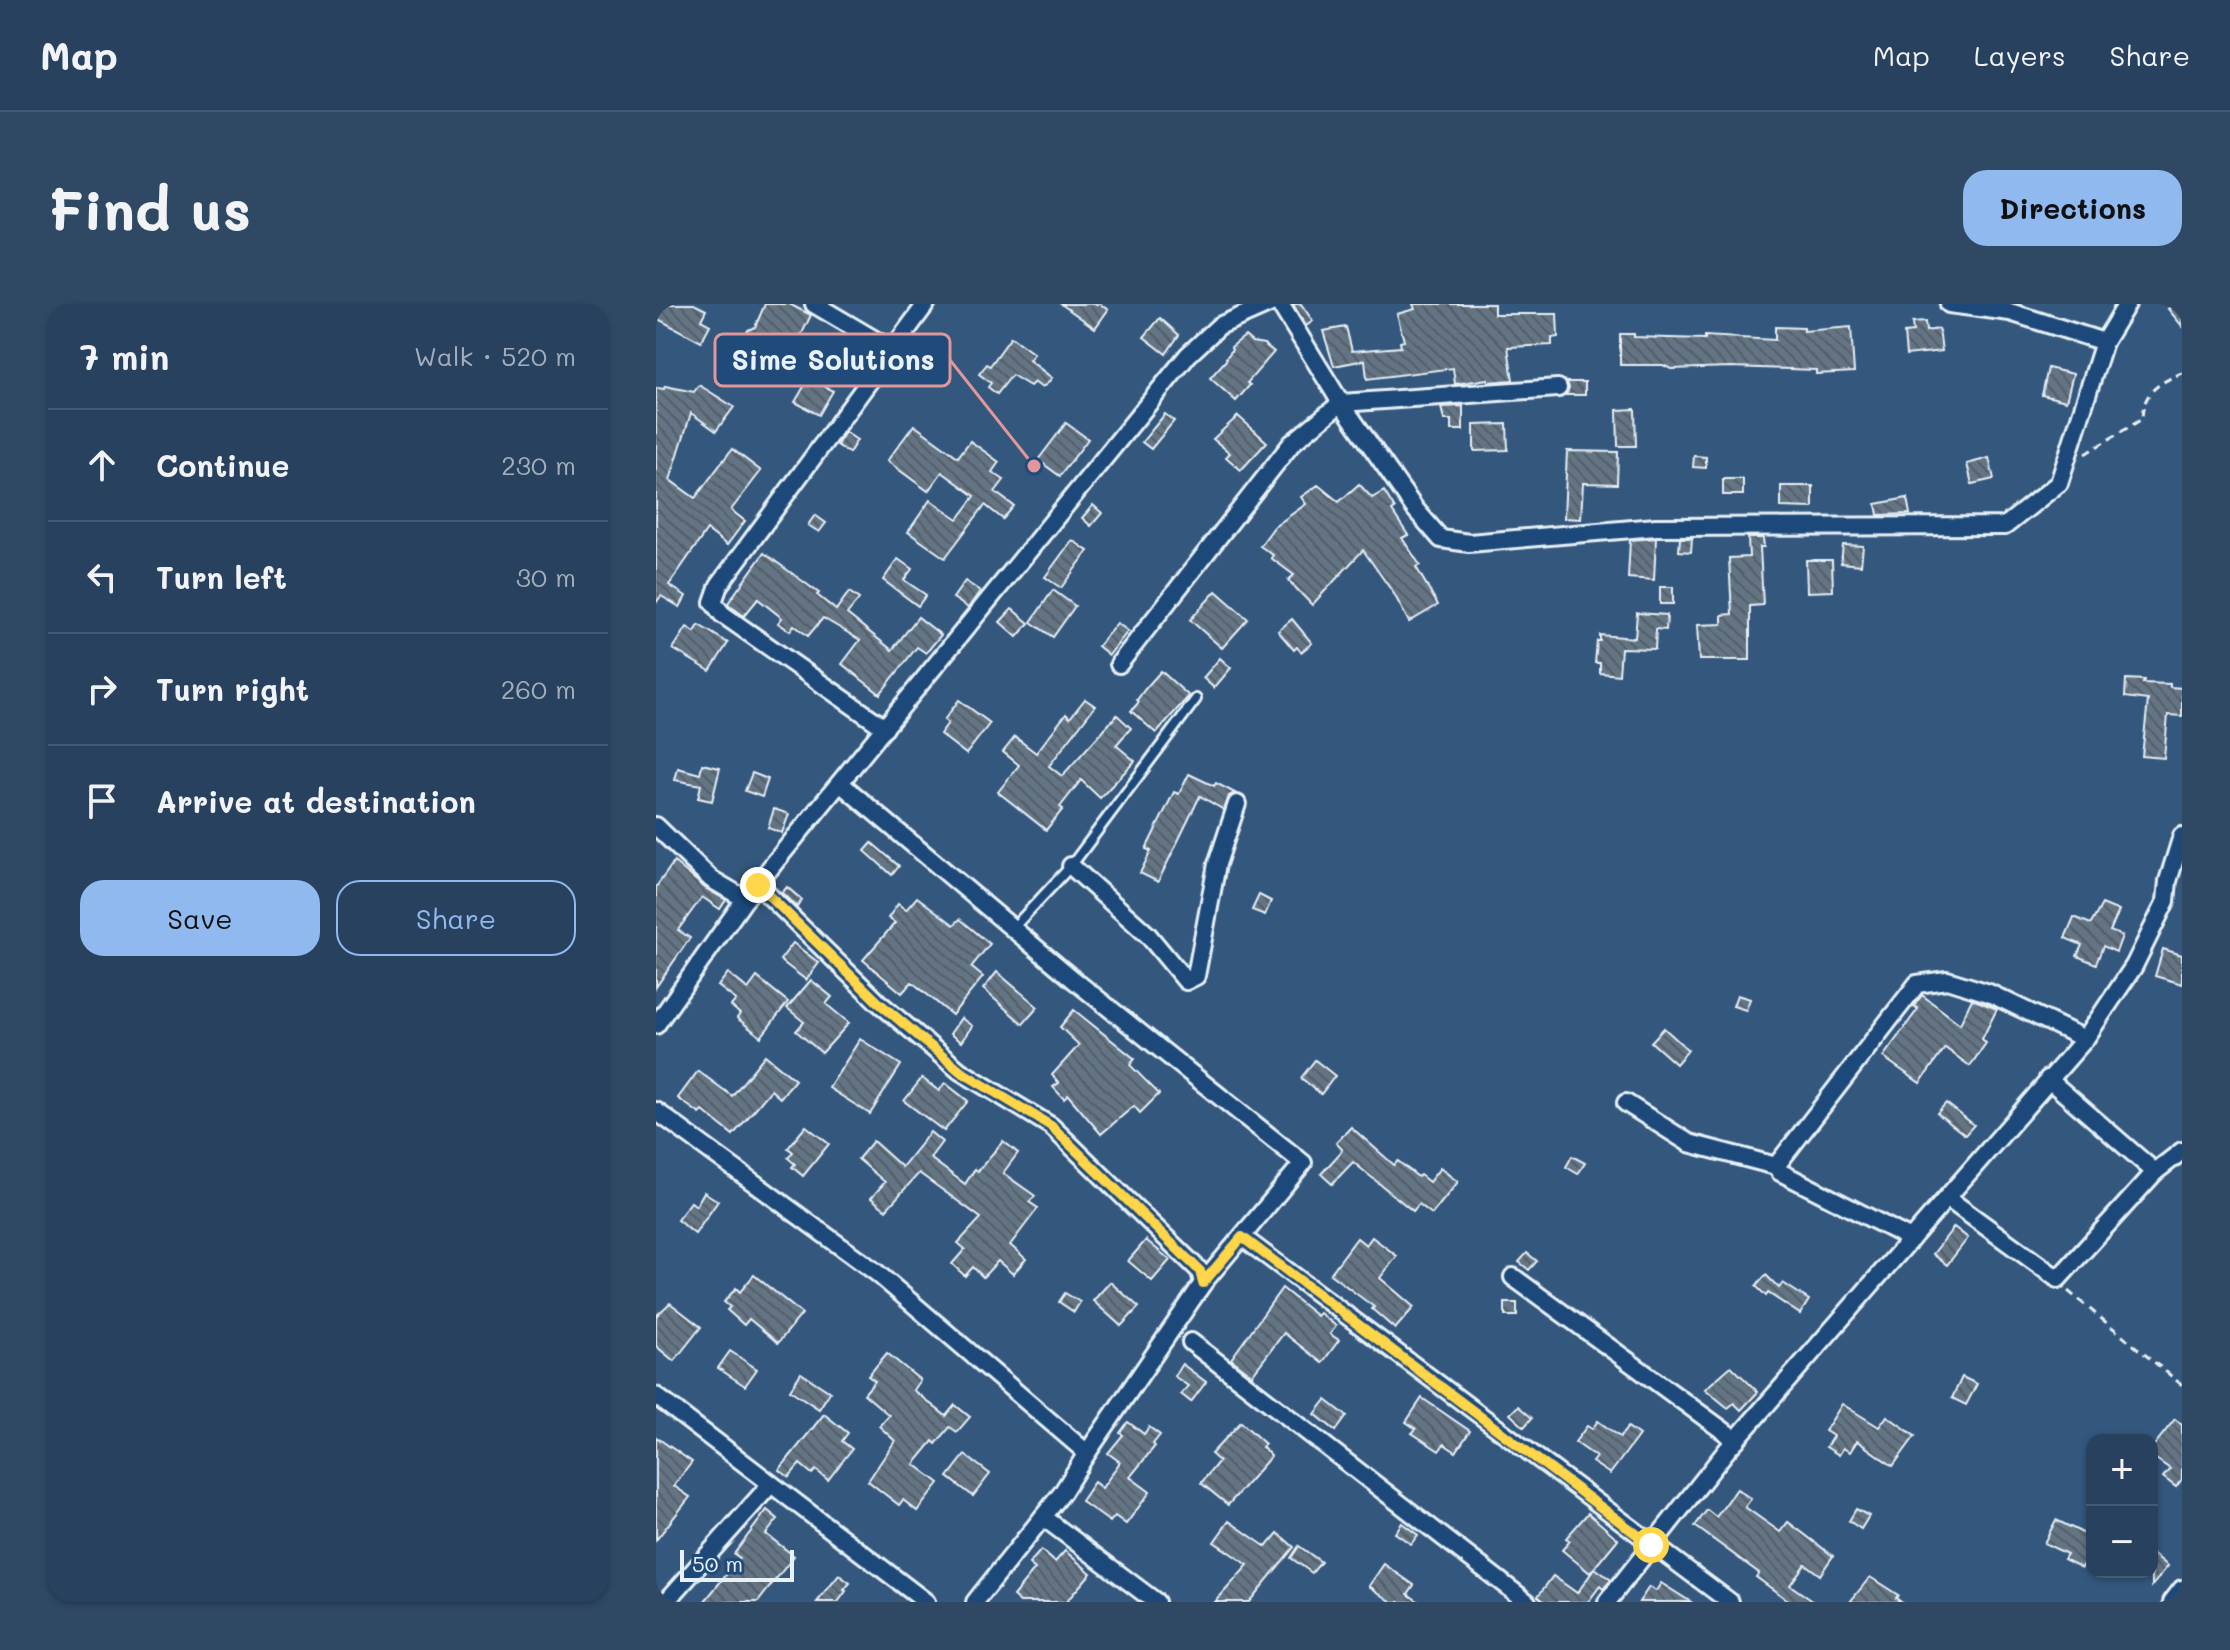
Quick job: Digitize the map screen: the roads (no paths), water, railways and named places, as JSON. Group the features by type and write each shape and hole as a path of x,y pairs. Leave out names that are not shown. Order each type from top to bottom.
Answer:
{"street":[{"path":"814,304 892,350"},
{"path":"885,728 722,614 713,602 719,585 926,304"},
{"path":"656,1025 745,899 1188,355 1219,326 1269,304"},
{"path":"1280,304 1341,403 1415,509 1441,539 1469,543 1656,527 2005,526 2059,483 2104,342 2127,304"},
{"path":"1949,304 2010,312 2104,342"},
{"path":"1119,664 1292,443 1341,403 1558,388"},
{"path":"840,783 1012,928 1303,1163 1203,1283 1062,1493 975,1602"},
{"path":"1071,866 1148,935 1186,981 1196,976 1217,864 1237,804"},
{"path":"656,826 711,879 745,899"},
{"path":"1607,1602 1736,1440 2085,1039 2174,904 2168,881 2182,836"},
{"path":"758,885 878,1002 960,1071 1051,1126 1200,1271 1203,1283"},
{"path":"1776,1166 1917,984 1947,980 1989,993 2085,1039"},
{"path":"2048,1079 2155,1172"},
{"path":"1626,1103 1689,1143 1776,1166 1780,1172 1911,1239"},
{"path":"656,1111 877,1273 1087,1453"},
{"path":"1947,1198 2058,1279 2155,1172 2182,1151"},
{"path":"1242,1237 1730,1602"},
{"path":"1513,1277 1736,1440"},
{"path":"1191,1342 1527,1602"},
{"path":"656,1396 926,1602"},
{"path":"666,1602 770,1485"},
{"path":"1043,1517 1156,1602"},
{"path":"2172,1602 2182,1589"}],"lane":[{"path":"1012,928 1071,866 1196,699"}],"place":[{"name":"Sime Solutions","path":"1034,466"}]}
